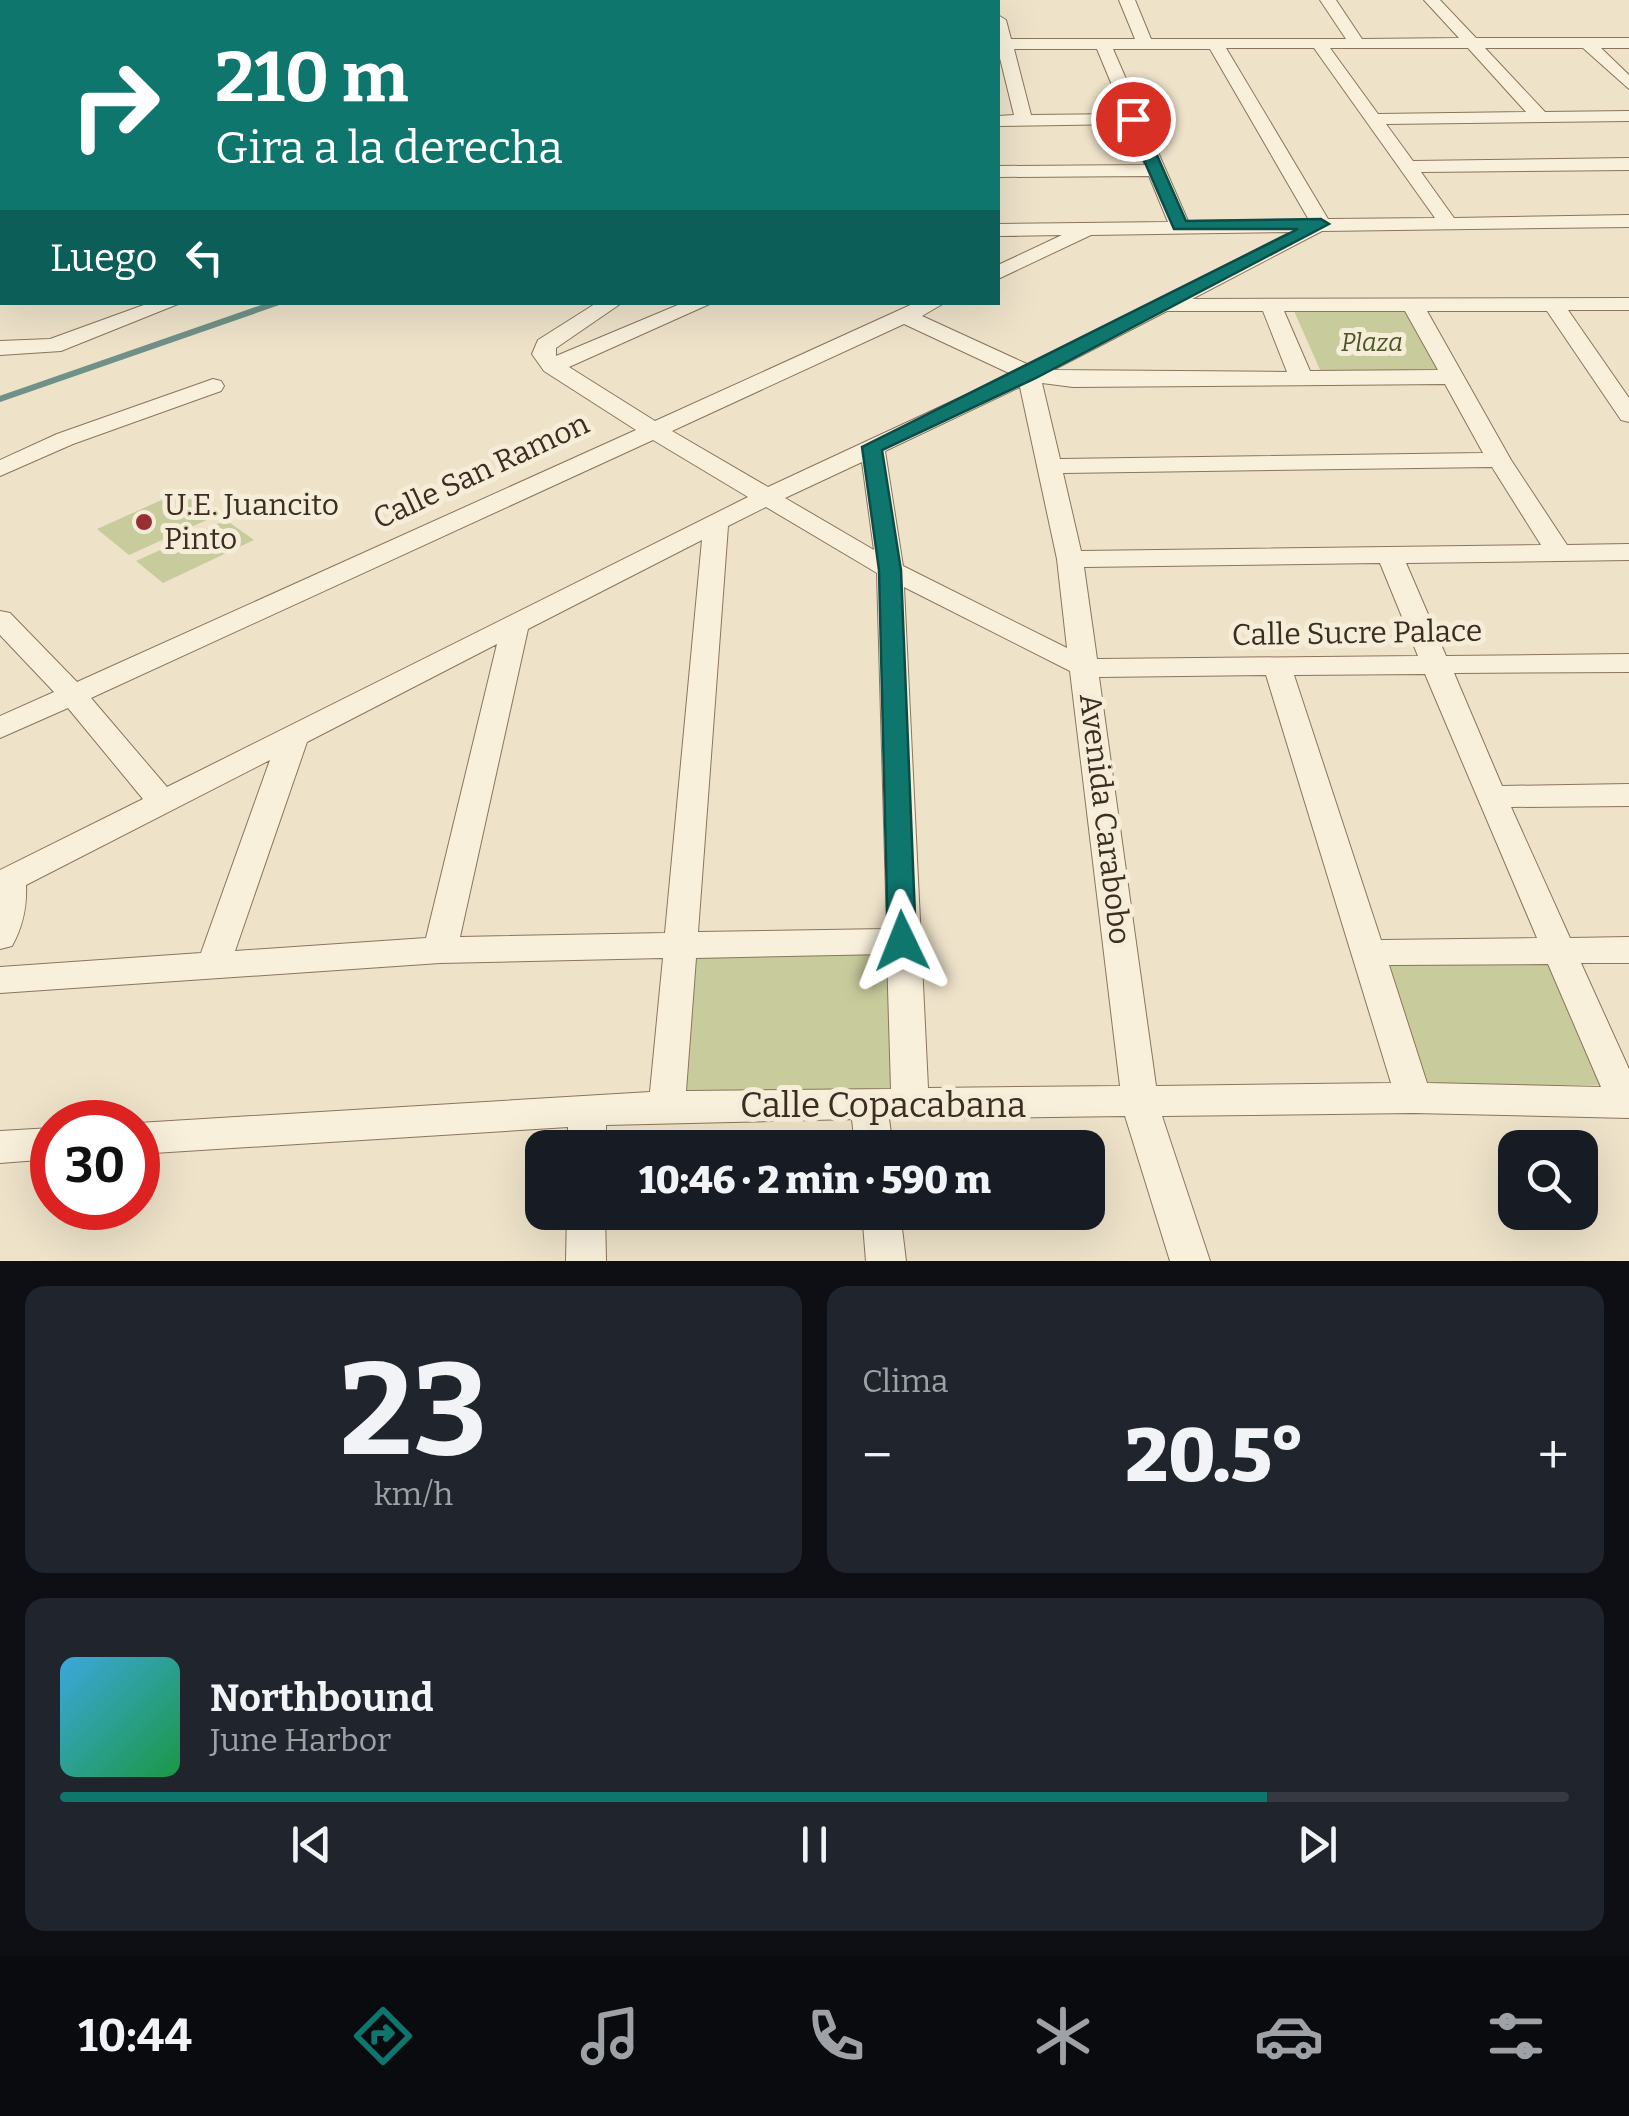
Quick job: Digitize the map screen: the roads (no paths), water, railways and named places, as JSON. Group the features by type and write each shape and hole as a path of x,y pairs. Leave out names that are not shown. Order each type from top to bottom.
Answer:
{"street":[{"path":"1127,0 1145,43"},
{"path":"1328,0 1357,43"},
{"path":"1432,0 1540,117"},
{"path":"1587,42 1629,84"},
{"path":"1000,44 1629,42"},
{"path":"1103,44 1180,226"},
{"path":"1216,44 1321,224"},
{"path":"1318,44 1447,222"},
{"path":"1000,47 1024,121"},
{"path":"1374,118 1629,116"},
{"path":"1000,122 1133,119"},
{"path":"1408,168 1629,164"},
{"path":"1000,172 1155,170"},
{"path":"1000,230 1629,220"},
{"path":"0,937 11,906 5,882 767,497 1029,374 1321,224"},
{"path":"1000,272 1092,228"},
{"path":"1553,304 1629,415"},
{"path":"1160,305 1629,304"},
{"path":"0,368 165,305"},
{"path":"608,305 546,346 543,354 552,366 890,570 1086,668"},
{"path":"552,366 697,305"},
{"name":"Calle San Ramon","path":"0,728 930,305"},
{"path":"1272,307 1300,378"},
{"path":"1414,307 1498,460 1560,554"},
{"path":"906,317 1029,374 1073,380 1454,377"},
{"path":"0,348 54,346"},
{"name":"Avenida Carabobo","path":"1029,374 1070,560 1140,1104 1190,1261"},
{"path":"0,469 65,438 109,426 213,386"},
{"path":"872,447 890,570 910,1105"},
{"path":"1050,466 1498,460"},
{"path":"667,1106 716,523"},
{"path":"1070,560 1629,552"},
{"path":"1390,555 1558,951 1628,1102"},
{"path":"0,619 72,694 162,800"},
{"path":"440,950 516,623"},
{"name":"Calle Sucre Palace","path":"1086,668 1629,663"},
{"path":"1278,668 1414,1098"},
{"path":"214,963 294,738"},
{"path":"1491,797 1629,795"},
{"path":"0,980 440,950 679,942 902,941"},
{"path":"1370,953 1629,950"},
{"name":"Calle Copacabana","path":"587,1130 667,1106 1140,1104 1414,1098 1628,1102"},
{"path":"869,1106 872,1130"},
{"name":"Calle Copacabana","path":"160,1138 525,1131"},
{"path":"0,1147 30,1145"},
{"path":"586,1230 586,1261"},
{"path":"883,1230 886,1261"}],"waterway":[{"path":"0,399 270,305"}],"place":[{"name":"U.E. Juancito Pinto","path":"144,522"}],"park label":[{"name":"Plaza","path":"1372,342"}]}
